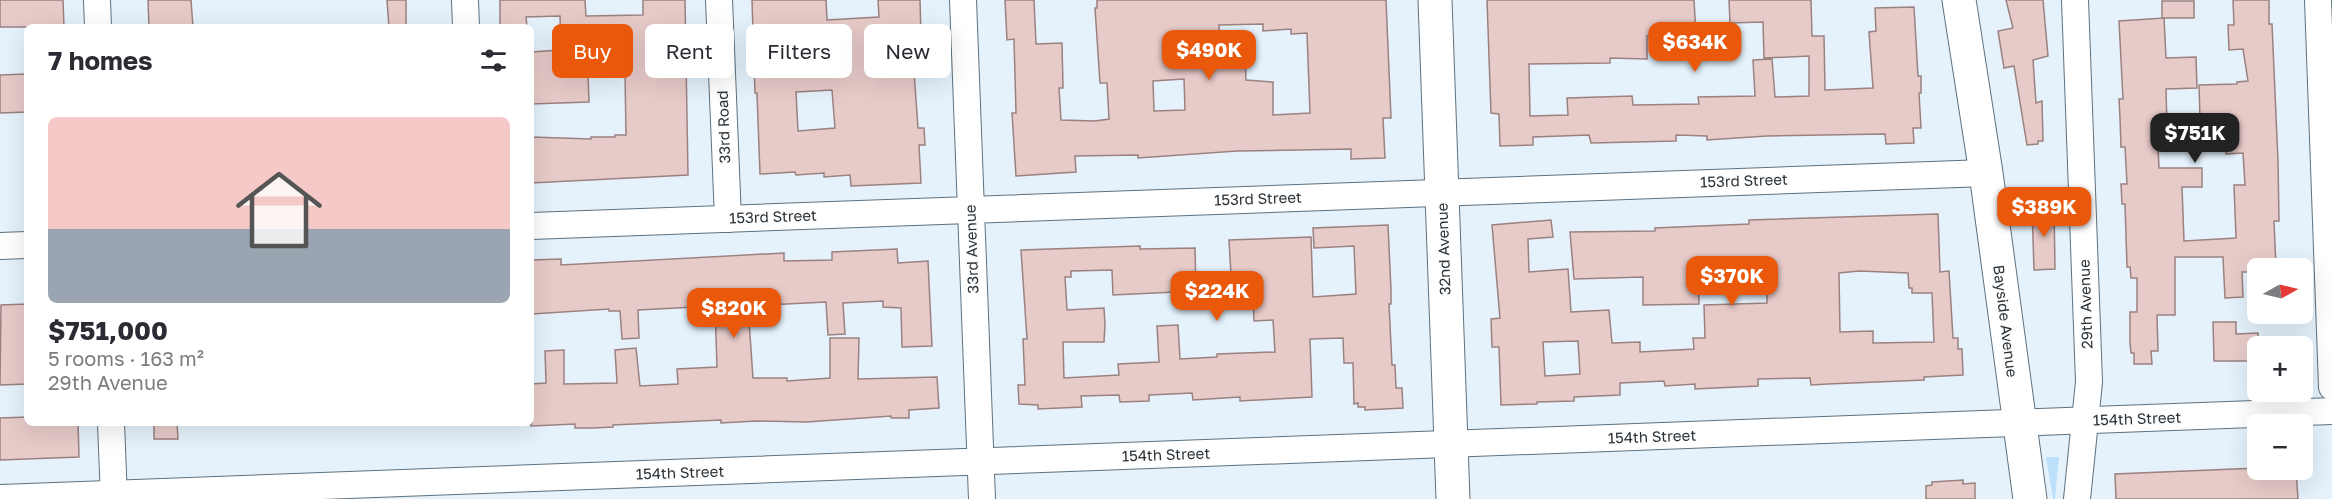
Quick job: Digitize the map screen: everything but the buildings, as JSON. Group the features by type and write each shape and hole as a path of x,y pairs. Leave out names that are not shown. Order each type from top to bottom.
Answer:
{"street":[{"path":"97,0 98,24"},
{"path":"465,0 466,24"},
{"name":"33rd Road","path":"719,0 728,219"},
{"name":"33rd Avenue","path":"963,0 982,499"},
{"name":"32nd Avenue","path":"1435,0 1453,499"},
{"name":"Bayside Avenue","path":"1959,0 1986,173 2018,424 2030,499"},
{"name":"29th Avenue","path":"2075,0 2089,370 2077,499"},
{"path":"2318,0 2332,387"},
{"name":"153rd Street","path":"534,226 1986,173"},
{"path":"0,246 24,245"},
{"name":"154th Street","path":"0,498 114,496 2332,411"},
{"path":"111,426 114,496"}],"shaded area":[{"path":"2046,457 2059,457 2055,499 2053,499"}]}
